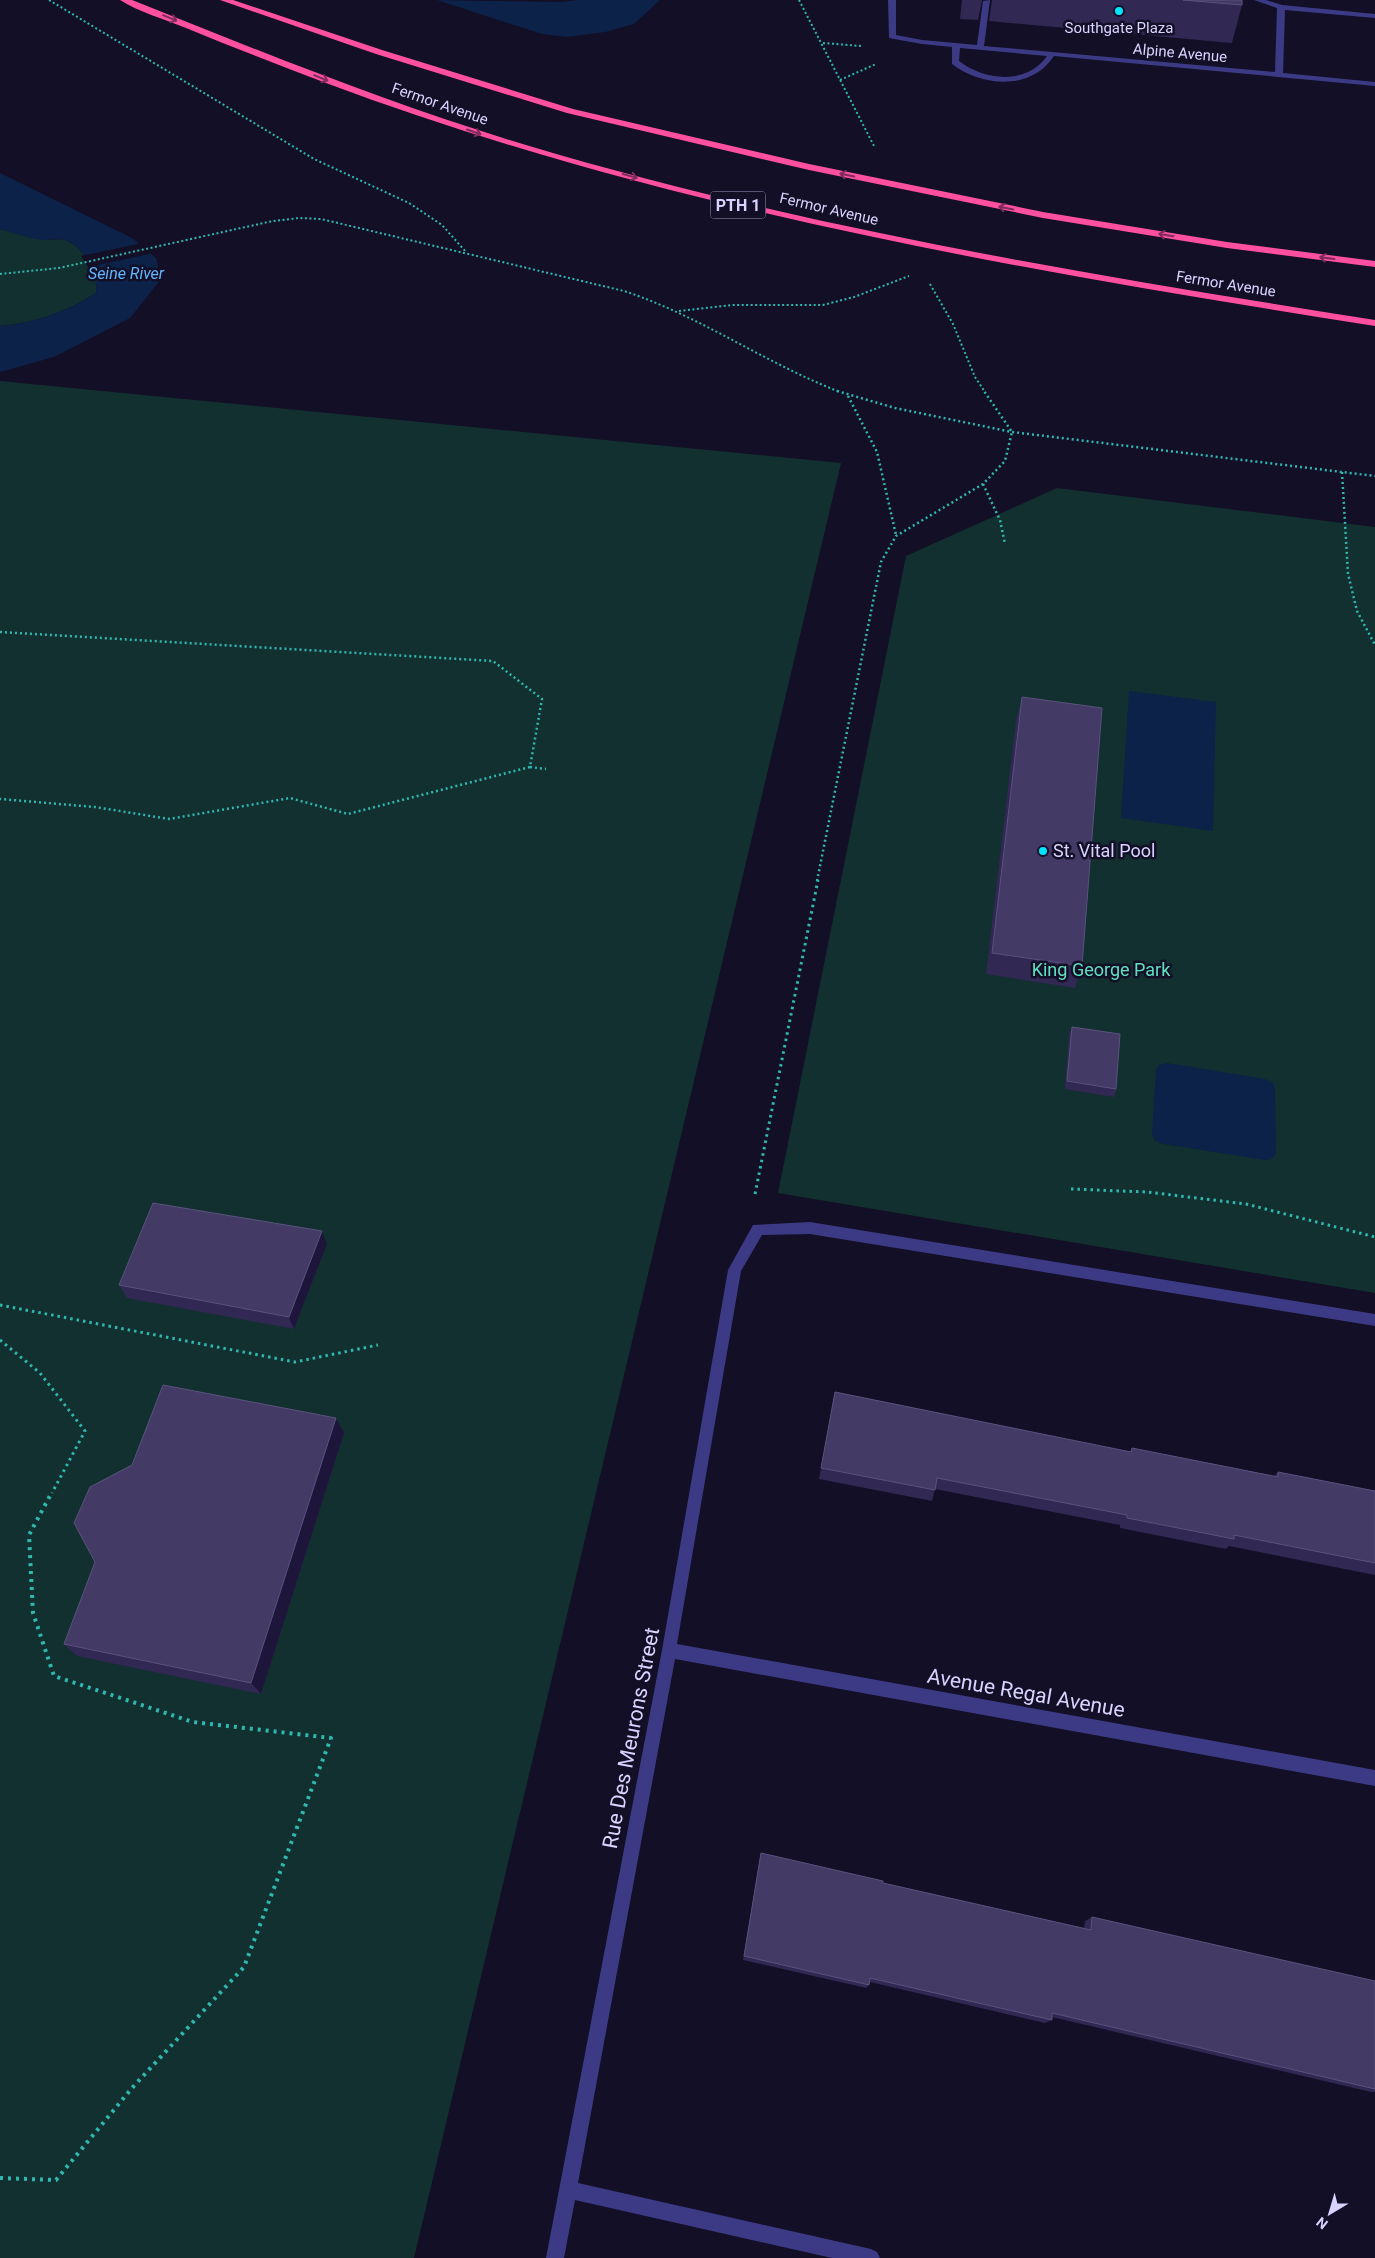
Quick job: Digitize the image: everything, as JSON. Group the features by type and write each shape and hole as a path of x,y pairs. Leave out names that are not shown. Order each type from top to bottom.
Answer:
{"highway":[{"name":"Fermor Avenue","path":"124,0 343,88 501,141 731,203 923,246 1117,282 1375,323"},
{"name":"Fermor Avenue","path":"224,0 379,52 570,112 790,162 1043,215 1226,245 1375,264"}],"street":[{"name":"Alpine Avenue","path":"892,0 892,36 922,42 1375,84"},
{"path":"980,48 987,0"},
{"path":"1258,0 1280,7 1375,16"},
{"path":"1279,76 1280,7"},
{"path":"956,46 956,62 964,71 985,79 1024,77 1048,61 1051,55"},
{"path":"758,1230 810,1228 1375,1320"},
{"name":"Rue Des Meurons Street","path":"555,2258 669,1650 735,1270 758,1230"},
{"name":"Avenue Regal Avenue","path":"669,1650 1375,1778"},
{"path":"568,2190 871,2258"}],"path":[{"path":"49,0 314,159 409,204 442,224 467,252"},
{"path":"799,0 876,150"},
{"path":"0,274 59,268 273,221 299,218 321,219 467,252 624,291 678,311 801,377 848,395 895,408 1012,432 1375,476"},
{"path":"678,311 732,305 824,305 863,294 899,279 917,274"},
{"path":"758,1230 754,1196 881,562 896,536 983,484 1005,462 1012,432 975,376 952,324 930,284"},
{"path":"848,395 877,452 896,536"},
{"path":"1342,472 1348,574 1357,611 1375,645"},
{"path":"983,484 1000,520 1005,544"},
{"path":"0,632 493,661 542,699 530,767"},
{"path":"0,799 95,807 169,819 290,798 348,814 530,767 546,769"},
{"path":"1071,1189 1147,1192 1246,1204 1375,1237"},
{"path":"0,1305 295,1362 378,1345"},
{"path":"0,1340 40,1373 85,1431 29,1535 33,1613 54,1676 194,1722 331,1738 244,1967 132,2088 56,2180 0,2178"}],"green space":[{"path":"0,229 45,240 62,239 72,243 84,255 93,270 96,293 74,306 50,316 0,326"},
{"path":"0,381 841,463 414,2258 0,2258"},
{"name":"King George Park","path":"1057,488 1375,527 1375,1293 778,1193 906,556"}],"water":[{"path":"437,0 563,2 577,0 660,0 634,24 605,32 567,37 542,34"},
{"name":"Seine River","path":"0,173 132,238 156,258 161,279 130,318 54,357 0,372 0,326 50,316 74,306 96,293 96,286 93,270 89,262 72,243 63,239 45,240 22,236 0,229"},
{"path":"1129,691 1216,702 1213,831 1121,818"},
{"path":"1167,1063 1265,1079 1273,1082 1275,1089 1276,1153 1272,1159 1265,1160 1163,1144 1155,1141 1152,1134 1156,1070 1159,1065"}],"pier":[{"path":"142,243 154,253 88,267 81,256"}],"building":[{"path":"1183,0 1242,0 1242,5"},
{"name":"St. Vital Pool","path":"1022,697 1102,708 1082,966 992,953"},
{"path":"1072,1027 1120,1034 1116,1089 1067,1081"},
{"path":"153,1203 322,1231 289,1317 119,1285"},
{"path":"163,1385 336,1418 251,1683 64,1644 95,1562 74,1523 90,1487 132,1465"},
{"path":"835,1392 1131,1452 1132,1448 1278,1477 1278,1472 1375,1491 1375,1563 1234,1535 1234,1539 1127,1518 1127,1515 937,1478 935,1490 821,1468"},
{"path":"761,1853 1091,1930 1092,1917 1375,1981 1375,2089 1052,2013 1052,2020 870,1978 869,1985 744,1956"}],"place":[{"name":"Southgate Plaza","path":"1119,11"},
{"name":"St. Vital Pool","path":"1043,851"}]}
